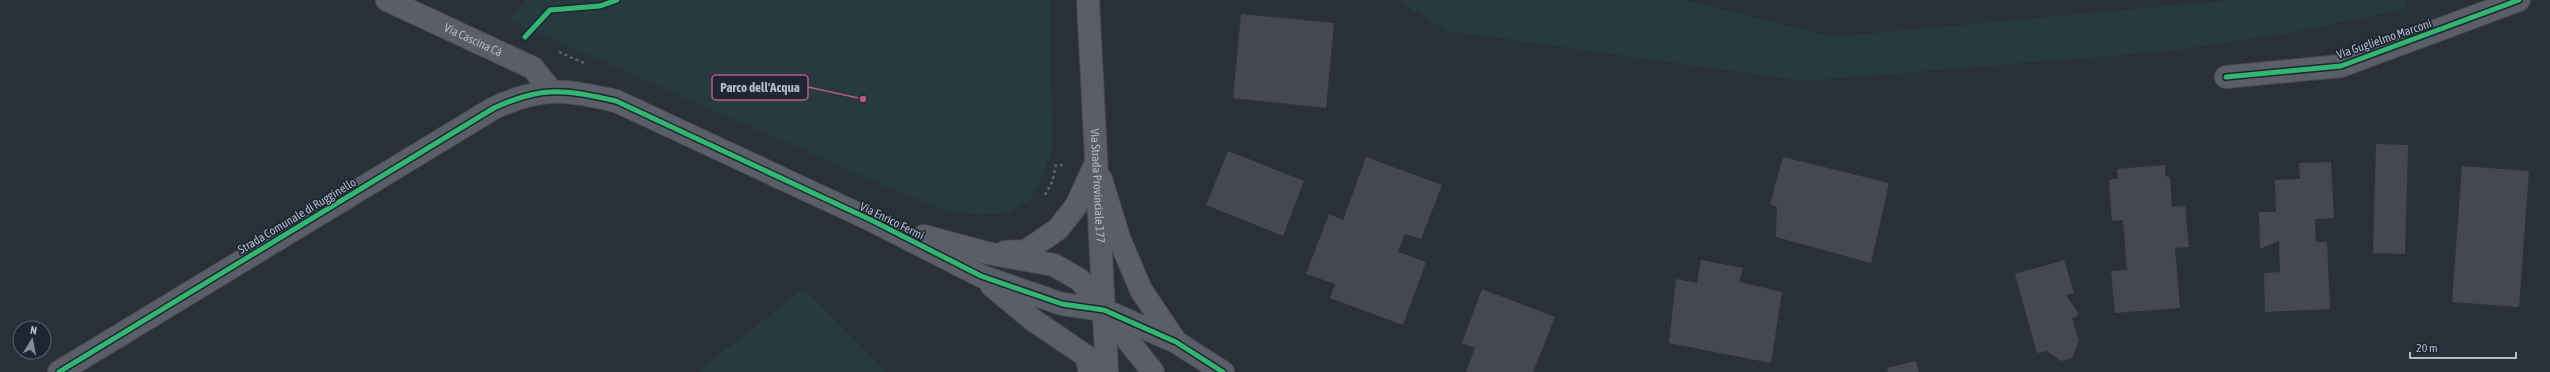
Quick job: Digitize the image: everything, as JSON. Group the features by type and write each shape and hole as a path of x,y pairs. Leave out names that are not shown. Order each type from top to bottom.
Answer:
{"main road":[{"name":"Via Strada Provinciale 177","path":"1088,0 1107,372"}],"street":[{"name":"Via Cascina Cà","path":"387,0 533,68 551,91"},
{"name":"Via Guglielmo Marconi","path":"2226,77 2341,66 2519,0"},
{"name":"Via Enrico Fermi","path":"551,91 579,92 616,101 870,220 981,276 1062,304 1104,310 1176,342 1223,372"},
{"name":"Strada Comunale di Rugginello","path":"59,372 494,108 519,96 551,91"},
{"name":"Via Enrico Fermi","path":"987,253 1026,251 1058,229 1076,206 1096,163"},
{"name":"Via Enrico Fermi","path":"1096,163 1119,238 1141,290 1176,342"},
{"name":"Via Enrico Fermi","path":"870,220 987,253 1054,265 1080,280 1153,372"},
{"name":"Via Enrico Fermi","path":"981,276 1033,320 1086,356 1090,372"}],"path":[{"path":"558,51 585,64"},
{"path":"1041,201 1052,182 1056,165 1096,163"}],"green space":[{"path":"525,0 1050,0 1052,151 1040,182 1029,201 1007,213 981,215 948,211 898,192 509,20"},
{"path":"1395,0 1685,0 1831,37 2235,0 2407,0 2405,9 2290,33 2169,51 1804,81 1449,31"},
{"path":"804,288 886,372 697,372"}],"building":[{"path":"1241,14 1334,23 1326,108 1233,98"},
{"path":"2376,144 2408,145 2405,254 2373,253"},
{"path":"1228,151 1304,181 1283,236 1206,205"},
{"path":"1366,157 1442,185 1421,239 1405,234 1398,252 1426,262 1403,325 1330,298 1335,284 1306,274 1329,214 1343,220"},
{"path":"1783,157 1889,183 1871,263 1776,237 1777,207 1770,204"},
{"path":"2331,162 2334,218 2315,219 2316,242 2327,242 2330,309 2265,312 2264,273 2280,272 2279,241 2260,249 2259,212 2276,212 2275,180 2300,179 2299,163"},
{"path":"2165,165 2165,175 2170,178 2172,207 2185,206 2189,247 2175,248 2180,308 2115,313 2111,271 2127,270 2123,220 2112,221 2109,180 2118,178 2117,169"},
{"path":"2462,166 2529,171 2519,307 2452,302"},
{"path":"1701,260 1743,268 1739,282 1782,292 1771,363 1669,343 1676,279 1697,283"},
{"path":"2064,260 2074,293 2066,295 2079,314 2072,319 2079,341 2072,358 2061,361 2047,351 2037,353 2015,274"},
{"path":"1482,289 1555,317 1533,372 1466,372 1475,348 1462,343"},
{"path":"1916,361 1919,372 1888,372 1887,368"}],"cycle path":[{"path":"525,37 550,10 600,6 617,0"},
{"path":"2226,77 2341,66 2519,0"},
{"path":"59,372 494,108 526,96 554,92 582,94 616,101 871,220 981,276 1062,304 1104,310 1176,342 1223,372"}],"place":[{"name":"Parco dell'Acqua","path":"863,99"}]}
